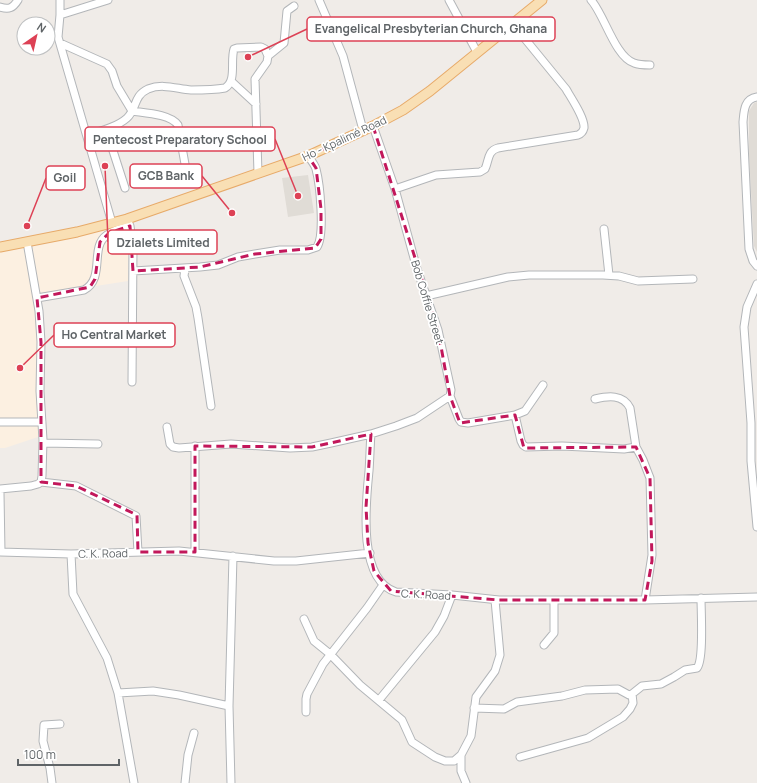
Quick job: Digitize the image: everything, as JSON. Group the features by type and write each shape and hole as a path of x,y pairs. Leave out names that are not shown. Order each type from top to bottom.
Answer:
{"main road":[{"name":"Ho - Kpalimé Road","path":"0,247 78,232 112,223 128,222 258,173 308,156 373,126 403,110 425,95 542,0"}],"street":[{"path":"0,7 13,7 18,0"},
{"path":"60,0 58,36 112,223"},
{"path":"60,15 108,0"},
{"path":"319,0 343,56 363,130"},
{"path":"450,0 477,52"},
{"path":"591,0 595,4 611,36 627,58 633,63 650,65"},
{"path":"268,56 284,43 287,11 294,6"},
{"path":"395,189 436,175 480,172 485,169 491,151 498,148 578,136 582,132 584,128 583,123 573,100 566,89 512,23"},
{"path":"60,43 107,64 112,71 117,86 132,111"},
{"path":"87,135 106,129 128,117 132,111 136,99 149,89 166,86 190,90 228,87 232,81 232,58 235,48 261,47 265,49 268,56 267,62 255,79 258,173"},
{"path":"232,81 256,104"},
{"path":"757,96 751,98 745,105 743,122 749,249 757,266"},
{"path":"132,111 170,117 176,121 186,164"},
{"name":"Bob Coffie Street","path":"373,126 395,189 417,269 438,330 451,390 450,396 459,419 464,423 515,415"},
{"path":"106,129 125,188"},
{"path":"133,271 177,268 185,269 218,265 255,254 280,250 308,250 318,247 321,239 322,209 316,168 308,156"},
{"path":"37,298 84,290 90,287 95,278 100,242 106,235 128,222 133,237 132,382"},
{"path":"604,228 609,275"},
{"path":"27,242 37,298 41,342 40,391 43,443 41,482"},
{"path":"185,269 184,276 196,307 211,406"},
{"path":"426,296 508,277 529,275 609,275 638,281 693,280"},
{"path":"757,284 747,307 744,327 751,423 751,461 757,527"},
{"path":"543,385 527,409 515,415 523,445 526,447 562,446 624,449 636,447"},
{"path":"167,427 169,441 173,447 184,448 231,444 290,448 312,447 372,434 401,425 417,418 450,396"},
{"path":"595,399 612,396 628,403 636,447 650,478 652,555 645,600"},
{"path":"0,422 42,422"},
{"path":"306,712 307,694 323,664 383,586 374,571 366,526 367,489 372,434"},
{"path":"43,443 98,444"},
{"path":"195,446 195,552"},
{"path":"0,488 31,486 41,482 76,486 136,516 138,525 138,552"},
{"path":"0,493 0,552"},
{"name":"C. K. Road","path":"0,552 71,554 164,551 195,552 296,562 370,554"},
{"path":"71,554 73,594 107,658 118,693 134,783"},
{"path":"231,783 229,706 233,556"},
{"name":"C. K. Road","path":"383,586 396,592 452,595 495,600 645,600 757,597"},
{"path":"380,700 435,632 444,616 452,595"},
{"path":"474,708 504,709 517,702 562,696 585,690 618,689 629,695 642,686 661,684 685,670 698,667 702,642 701,598"},
{"path":"304,619 312,638 360,685 380,700 402,720 412,742 420,748 445,761 454,761 461,755 471,736 477,695 495,671 500,655 495,600"},
{"path":"544,645 554,633 554,600"},
{"path":"118,693 153,691 180,695 229,706"},
{"path":"520,757 582,740 594,735 623,717 633,704 632,694"},
{"path":"52,783 50,768 42,741 44,725 60,724"},
{"path":"185,783 188,755 194,733"},
{"path":"461,755 461,771 466,783"}],"highlighted area":[{"path":"373,126 438,330 450,396 460,423 515,415 524,448 636,447 650,478 652,561 645,600 499,600 391,591 374,571 368,543 366,507 371,434 312,447 195,446 195,552 138,552 137,515 76,486 41,482 41,342 37,298 90,287 95,279 100,242 109,233 130,226 133,271 200,267 255,254 315,248 321,239 321,209 316,168 308,156"}],"shaded area":[{"path":"757,102 757,252 754,246 749,155 749,111 754,103"},
{"path":"308,175 314,213 288,217 282,178"},
{"path":"128,216 128,281 83,288 42,299 38,437 5,448 0,448 0,252 46,244"}],"place":[{"name":"Evangelical Presbyterian Church, Ghana","path":"248,57"},
{"name":"Dzialets Limited","path":"105,166"},
{"name":"Pentecost Preparatory School","path":"298,196"},
{"name":"GCB Bank","path":"232,213"},
{"name":"Goil","path":"27,226"},
{"name":"Ho Central Market","path":"20,368"}]}
